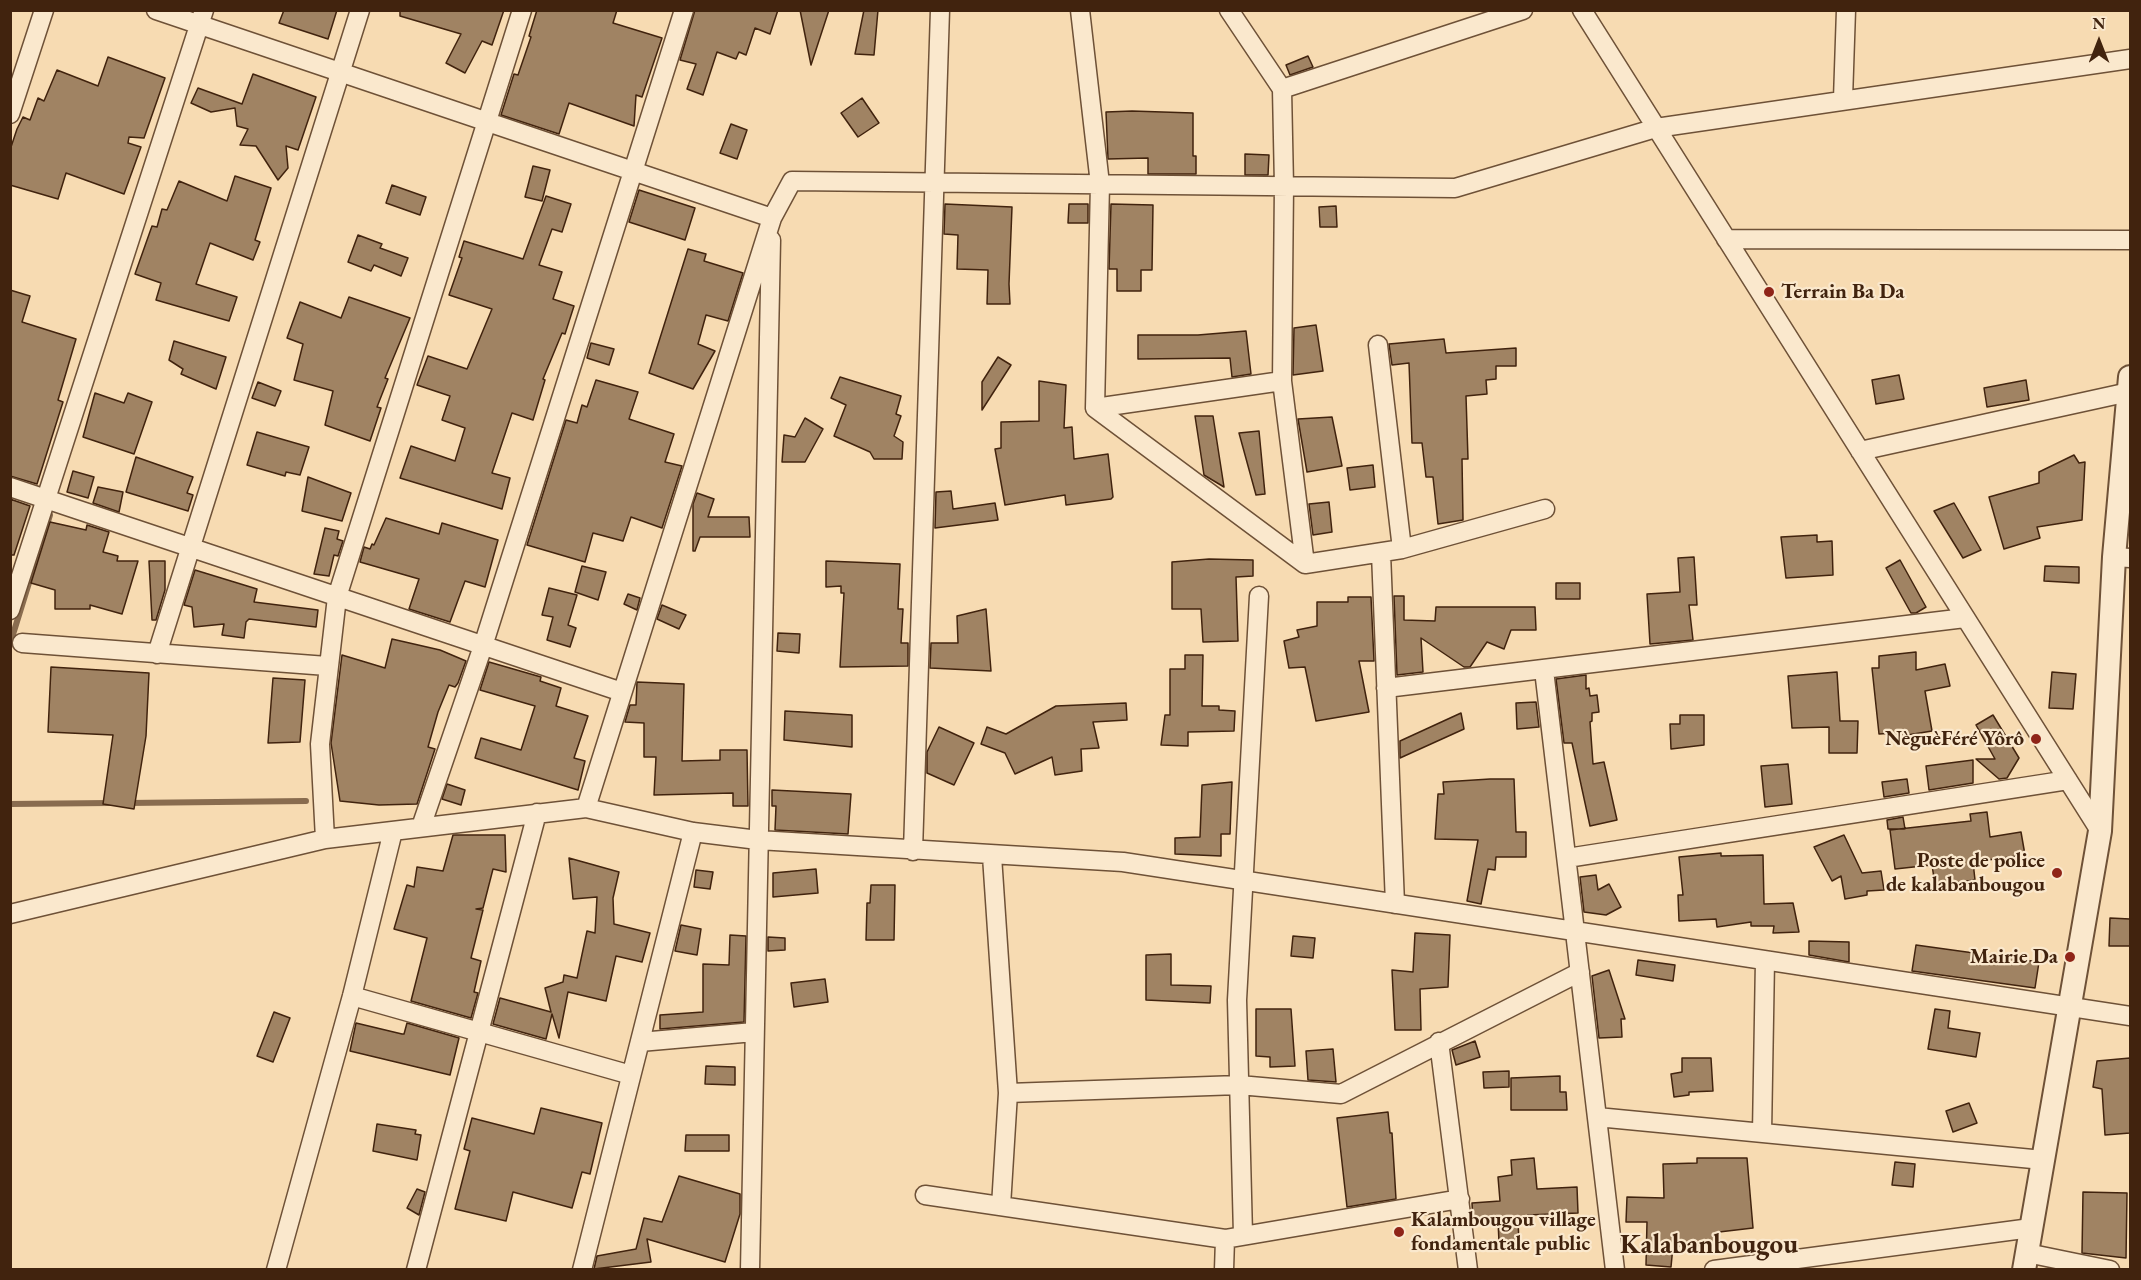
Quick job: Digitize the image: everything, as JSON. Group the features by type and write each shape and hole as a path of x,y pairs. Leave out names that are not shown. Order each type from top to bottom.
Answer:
{"street":[{"path":"10,114 44,10"},
{"path":"156,10 201,18 341,73 772,218"},
{"path":"157,654 360,10"},
{"path":"325,839 320,744 327,666 337,597 522,10"},
{"path":"421,827 483,646 684,10"},
{"path":"913,851 940,10"},
{"path":"1080,10 1100,184 1095,408"},
{"path":"1229,10 1282,89 1284,186 1282,381 1305,564"},
{"path":"1282,89 1523,10"},
{"path":"1582,10 2100,831"},
{"path":"1843,99 1846,10"},
{"path":"10,610 201,18"},
{"path":"586,808 772,218 792,181 1455,188 1656,128 2130,59"},
{"path":"750,1269 772,218"},
{"path":"1726,239 2130,240"},
{"path":"1378,345 1402,549"},
{"path":"1095,408 1282,381"},
{"path":"1860,451 2130,385 2122,557 2100,831 2026,1261 2110,1269"},
{"path":"1095,408 1305,564 1402,549 1545,509"},
{"path":"10,487 622,692"},
{"path":"1381,553 1395,904"},
{"path":"1224,1269 1234,1237 1239,1085 1237,1000 1259,596"},
{"path":"1386,688 1965,618"},
{"path":"22,643 327,666"},
{"path":"1544,670 1615,1269"},
{"path":"1567,858 2068,780"},
{"path":"10,914 325,839 586,808 693,832 758,840 992,856 1123,862 2130,1016"},
{"path":"419,1269 537,813"},
{"path":"276,1269 352,996 393,831"},
{"path":"582,1269 693,832"},
{"path":"992,856 1008,1093 1001,1206"},
{"path":"1762,1133 1765,960"},
{"path":"1008,1093 1239,1085 1341,1094 1580,972"},
{"path":"352,996 631,1075"},
{"path":"640,1042 754,1032"},
{"path":"1439,1042 1468,1269"},
{"path":"1597,1117 2043,1160"},
{"path":"925,1195 1234,1237 1460,1199"},
{"path":"1714,1269 2031,1228"}],"building":[{"path":"284,10 337,10 328,39 279,23"},
{"path":"400,10 504,10 492,45 482,41 465,73 446,63 461,34 400,16"},
{"path":"537,10 617,10 613,23 662,38 642,97 636,95 634,126 569,103 559,134 501,115 514,74 518,75 531,37 529,36"},
{"path":"695,10 778,10 770,34 755,28 746,55 739,52 736,59 717,52 703,95 687,89 696,64 680,60"},
{"path":"800,10 829,10 811,65"},
{"path":"864,10 878,10 874,55 855,54"},
{"path":"1308,56 1313,67 1290,75 1286,65"},
{"path":"108,57 165,78 144,138 129,137 128,143 141,147 124,194 66,173 58,199 10,185 10,150 17,129 23,117 30,120 38,98 44,101 57,70 98,86"},
{"path":"253,74 316,97 298,150 286,146 288,168 278,180 256,146 240,145 248,129 237,126 235,108 211,112 191,103 198,88 242,104"},
{"path":"862,98 879,123 858,137 841,113"},
{"path":"1106,112 1193,113 1193,156 1196,156 1196,174 1148,174 1148,158 1108,159"},
{"path":"731,124 747,130 737,159 720,153"},
{"path":"1245,154 1269,155 1268,175 1245,175"},
{"path":"533,166 550,170 542,201 525,197"},
{"path":"235,176 271,188 255,240 260,242 253,260 210,243 196,284 237,297 229,321 156,300 161,283 135,274 152,226 157,227 162,209 167,210 179,181 227,201"},
{"path":"392,185 426,197 420,215 386,203"},
{"path":"639,190 695,208 685,240 629,222"},
{"path":"546,196 571,204 562,232 552,229 539,265 562,272 553,299 574,306 565,334 562,333 543,379 545,380 533,420 512,413 492,473 510,478 502,509 400,478 411,446 455,461 465,428 442,420 450,396 417,385 428,356 467,369 492,309 449,295 462,258 459,257 464,241 523,259"},
{"path":"945,204 1012,207 1010,304 987,304 988,270 957,269 958,235 944,234"},
{"path":"1069,204 1088,204 1088,223 1068,223"},
{"path":"1111,204 1153,205 1152,270 1141,270 1141,291 1117,291 1117,269 1109,269"},
{"path":"1336,206 1337,227 1320,227 1319,207"},
{"path":"358,235 382,244 380,248 408,258 401,276 374,265 371,271 348,262"},
{"path":"688,249 706,254 704,261 743,273 728,321 706,315 698,344 715,351 693,389 649,373"},
{"path":"10,290 30,296 22,322 76,339 58,400 63,402 37,484 10,476"},
{"path":"349,297 410,318 385,378 388,379 377,407 381,408 370,441 325,425 333,391 294,380 303,344 287,338 300,302 341,318"},
{"path":"1316,325 1323,371 1293,375 1294,328"},
{"path":"1246,331 1251,374 1232,377 1230,358 1138,359 1138,335 1198,335"},
{"path":"1444,339 1446,353 1516,348 1516,366 1496,366 1496,379 1486,380 1487,394 1466,396 1468,459 1462,459 1463,520 1438,524 1433,477 1426,477 1422,443 1412,443 1409,363 1392,365 1389,344"},
{"path":"174,341 226,357 216,389 181,374 183,369 169,360"},
{"path":"591,343 614,349 609,365 587,358"},
{"path":"998,357 1011,365 982,410 982,382"},
{"path":"1899,375 1904,399 1876,404 1872,380"},
{"path":"840,377 901,396 896,414 901,416 894,436 903,442 902,459 874,459 870,452 834,436 846,405 831,398"},
{"path":"596,380 638,392 629,419 674,434 665,462 682,466 662,528 631,517 623,541 593,533 585,562 527,545 566,420 577,423 582,405 587,407"},
{"path":"2026,380 2029,400 1987,407 1984,388"},
{"path":"1039,381 1066,385 1064,428 1072,427 1074,459 1108,454 1113,497 1111,499 1066,505 1065,495 1005,505 995,449 1001,448 1001,422 1039,421"},
{"path":"258,382 281,391 275,406 252,398"},
{"path":"95,393 124,403 128,393 152,402 134,454 83,437"},
{"path":"1195,416 1213,416 1224,487 1204,475"},
{"path":"1332,417 1342,466 1307,472 1298,419"},
{"path":"805,418 823,429 805,462 782,462 784,435 795,437"},
{"path":"1259,431 1265,494 1256,495 1239,433"},
{"path":"257,432 309,447 300,475 286,472 285,476 247,465"},
{"path":"2074,455 2079,463 2085,462 2082,520 2037,527 2040,538 2004,549 1989,497 2039,483 2039,472"},
{"path":"136,457 193,477 187,493 193,495 188,511 126,492"},
{"path":"1373,465 1375,487 1350,490 1347,468"},
{"path":"73,471 94,477 88,498 67,492"},
{"path":"308,477 351,493 342,521 302,511"},
{"path":"98,487 123,492 119,512 93,503"},
{"path":"951,491 953,509 995,503 998,520 935,528 936,492"},
{"path":"697,493 714,499 708,517 749,517 750,537 700,537 693,551 693,504"},
{"path":"10,499 30,506 14,555 10,555"},
{"path":"1329,502 1332,532 1313,535 1309,504"},
{"path":"1954,503 1981,550 1963,558 1934,511"},
{"path":"386,518 439,534 442,523 498,540 485,587 465,581 450,622 409,609 419,579 360,562 364,547 370,549 372,544 374,545"},
{"path":"50,522 86,530 87,525 109,532 103,552 118,556 117,561 138,561 122,614 90,605 90,609 55,609 55,590 31,583"},
{"path":"325,528 339,531 337,539 343,541 338,556 334,555 329,576 314,574"},
{"path":"1817,535 1817,542 1832,541 1833,575 1786,578 1781,537"},
{"path":"1694,557 1697,605 1689,605 1693,640 1650,644 1647,594 1680,592 1678,558"},
{"path":"1209,559 1253,560 1253,576 1236,577 1238,641 1203,642 1201,609 1172,609 1172,562"},
{"path":"1900,560 1926,607 1916,613 1911,613 1886,568"},
{"path":"149,561 165,561 165,590 156,620 152,620"},
{"path":"826,561 900,564 898,609 903,609 901,643 908,643 908,666 840,667 844,593 841,593 841,586 826,587"},
{"path":"582,566 606,572 598,600 575,592"},
{"path":"2045,566 2079,567 2079,583 2044,581"},
{"path":"195,570 257,589 254,602 318,610 316,627 249,619 246,622 244,638 222,635 224,624 194,627 192,607 184,605"},
{"path":"1556,583 1580,583 1580,599 1556,599"},
{"path":"549,588 577,595 568,625 576,628 570,647 547,640 553,617 542,615"},
{"path":"628,594 640,598 637,610 624,604"},
{"path":"1394,596 1404,596 1404,620 1435,621 1436,607 1535,607 1536,630 1511,630 1504,649 1487,642 1470,667 1464,667 1421,638 1423,672 1397,675"},
{"path":"1348,597 1371,597 1374,661 1359,661 1369,712 1316,721 1305,667 1289,668 1284,641 1299,637 1297,630 1317,626 1317,602 1348,602"},
{"path":"662,605 686,615 679,629 657,619"},
{"path":"986,609 991,671 930,668 931,643 958,643 957,616"},
{"path":"778,633 800,634 799,653 777,651"},
{"path":"392,639 440,650 466,661 458,683 455,687 449,685 438,712 428,747 435,749 417,804 379,805 340,801 331,743 342,655 385,668"},
{"path":"1916,652 1916,670 1945,664 1950,686 1925,691 1932,731 1895,737 1894,733 1879,734 1872,668 1879,668 1879,656"},
{"path":"1185,655 1203,655 1202,706 1219,706 1219,710 1235,711 1234,731 1188,732 1188,746 1161,745 1165,715 1170,715 1170,669 1185,669"},
{"path":"489,662 541,677 540,681 561,688 556,706 588,716 574,758 585,761 578,790 475,758 481,738 521,750 535,706 480,690"},
{"path":"51,667 149,673 146,736 134,809 103,804 113,735 48,732"},
{"path":"1837,672 1840,721 1858,721 1857,753 1829,753 1829,727 1792,728 1788,676"},
{"path":"2052,672 2076,674 2073,709 2049,708"},
{"path":"1586,675 1586,689 1589,688 1590,696 1597,695 1599,712 1592,713 1590,722 1593,764 1604,762 1617,820 1590,826 1572,743 1564,743 1556,679"},
{"path":"273,678 305,680 300,742 268,743"},
{"path":"637,682 684,684 682,761 720,760 720,750 747,750 748,806 733,806 733,793 654,795 656,757 644,757 644,723 625,722 630,705 636,705"},
{"path":"1536,702 1539,727 1517,729 1516,703"},
{"path":"1126,703 1127,720 1093,722 1099,748 1081,749 1082,771 1055,775 1052,757 1015,774 1005,753 981,744 987,727 1006,734 1056,706"},
{"path":"785,711 852,715 852,747 784,740"},
{"path":"1461,713 1464,729 1400,758 1400,741"},
{"path":"1680,715 1704,715 1704,745 1671,749 1670,724 1680,724"},
{"path":"1993,715 2019,758 2007,778 1999,779 1976,759 1995,759 1976,725"},
{"path":"939,727 974,743 954,785 927,773 927,752"},
{"path":"1973,760 1973,783 1929,790 1926,766"},
{"path":"1788,764 1792,804 1765,807 1761,766"},
{"path":"1514,779 1516,832 1526,832 1526,857 1496,857 1495,870 1488,869 1481,904 1467,901 1478,840 1435,839 1438,794 1444,794 1443,782"},
{"path":"1907,779 1909,793 1884,797 1882,782"},
{"path":"1232,782 1230,834 1221,834 1221,856 1175,854 1175,838 1200,837 1202,785"},
{"path":"447,784 465,790 461,805 442,799"},
{"path":"772,790 851,794 848,834 775,830 776,806 772,806"},
{"path":"1987,812 1990,837 2021,832 2025,855 1973,862 1975,880 1935,885 1932,865 1895,869 1890,830 1971,821 1970,814"},
{"path":"1903,817 1905,829 1888,829 1887,820"},
{"path":"453,835 505,835 506,872 493,869 483,908 476,909 483,910 471,958 481,961 474,992 478,993 471,1018 411,1001 427,938 394,929 407,885 414,887 417,867 443,871"},
{"path":"1844,835 1862,873 1881,871 1884,890 1867,891 1867,895 1845,899 1841,876 1832,881 1814,847"},
{"path":"1721,853 1721,856 1763,855 1764,904 1793,903 1799,932 1773,933 1774,926 1751,926 1751,922 1717,927 1716,919 1679,921 1678,895 1683,895 1679,857"},
{"path":"569,858 619,872 613,898 614,924 650,933 642,962 616,956 606,1001 568,992 559,1038 552,1014 546,1039 493,1024 500,998 551,1012 545,988 563,982 564,975 577,978 587,931 595,933 597,897 573,899"},
{"path":"816,869 818,893 773,897 773,873"},
{"path":"696,870 713,872 710,889 694,887"},
{"path":"1596,875 1598,890 1609,884 1621,907 1606,915 1584,912 1580,877"},
{"path":"871,885 895,885 894,940 866,940 867,903 870,903"},
{"path":"2110,918 2130,919 2130,946 2109,946"},
{"path":"681,925 701,929 697,955 675,951"},
{"path":"1415,933 1450,935 1448,987 1420,989 1421,1030 1395,1030 1392,970 1413,972"},
{"path":"730,935 746,936 744,1022 660,1029 660,1015 703,1012 703,964 729,965"},
{"path":"1293,936 1315,938 1313,958 1291,956"},
{"path":"768,937 785,938 785,950 768,951"},
{"path":"1809,941 1849,942 1849,962 1809,955"},
{"path":"1916,945 2039,962 2035,988 1912,971"},
{"path":"1171,954 1171,985 1211,986 1210,1003 1146,1000 1146,955"},
{"path":"1638,960 1675,965 1673,981 1636,975"},
{"path":"1609,970 1625,1019 1621,1019 1622,1037 1599,1038 1592,976"},
{"path":"825,979 828,1002 794,1007 791,983"},
{"path":"1256,1009 1291,1009 1295,1066 1270,1067 1270,1057 1256,1056"},
{"path":"1935,1009 1950,1011 1948,1028 1980,1033 1976,1057 1928,1049"},
{"path":"274,1012 290,1018 273,1062 257,1056"},
{"path":"356,1023 404,1034 407,1023 459,1038 450,1075 350,1051"},
{"path":"1475,1041 1480,1057 1456,1065 1452,1050"},
{"path":"1333,1049 1336,1082 1308,1080 1306,1051"},
{"path":"1682,1058 1711,1058 1713,1091 1689,1092 1689,1095 1674,1097 1671,1074 1682,1072"},
{"path":"2130,1058 2130,1133 2105,1135 2102,1089 2093,1087 2097,1061"},
{"path":"706,1066 735,1067 735,1085 705,1084"},
{"path":"1509,1071 1509,1087 1484,1088 1483,1072"},
{"path":"1560,1076 1560,1092 1566,1092 1567,1110 1511,1110 1511,1078"},
{"path":"1969,1103 1977,1123 1953,1132 1946,1111"},
{"path":"541,1108 602,1123 590,1174 582,1172 572,1208 513,1192 506,1221 455,1209 470,1151 464,1149 472,1118 534,1134"},
{"path":"1388,1112 1390,1133 1392,1133 1396,1199 1347,1207 1337,1118"},
{"path":"377,1124 416,1130 415,1134 421,1135 417,1160 373,1151"},
{"path":"686,1135 729,1135 729,1151 685,1151"},
{"path":"1534,1158 1537,1189 1577,1187 1578,1213 1528,1215 1528,1221 1518,1222 1519,1241 1499,1242 1498,1221 1473,1223 1472,1203 1500,1201 1498,1177 1512,1175 1511,1160"},
{"path":"1697,1158 1747,1158 1753,1228 1719,1232 1720,1245 1673,1246 1671,1267 1646,1265 1647,1222 1626,1222 1627,1197 1664,1198 1663,1164 1697,1163"},
{"path":"1895,1162 1915,1164 1913,1187 1892,1185"},
{"path":"679,1176 740,1194 740,1214 725,1262 647,1239 651,1262 594,1269 597,1256 636,1249 644,1218 662,1222"},
{"path":"417,1189 425,1192 419,1215 407,1208"},
{"path":"2083,1192 2127,1193 2126,1258 2082,1253"}],"waterway":[{"path":"10,644 50,515"},
{"path":"128,803 306,801"},
{"path":"10,804 109,803"}],"place":[{"name":"Terrain Ba Da","path":"1769,292"},
{"name":"NèguèFéré Yôrô","path":"2036,739"},
{"name":"Poste de police de kalabanbougou","path":"2057,873"},
{"name":"Mairie Da","path":"2070,957"},
{"name":"Kalambougou village fondamentale public","path":"1399,1232"}],"district":[{"name":"Kalabanbougou","path":"1709,1246"}]}
